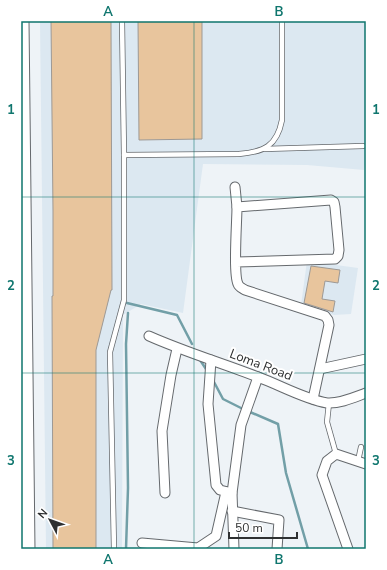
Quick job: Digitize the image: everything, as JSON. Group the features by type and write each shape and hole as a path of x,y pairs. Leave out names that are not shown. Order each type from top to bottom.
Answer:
{"main road":[{"path":"22,21 23,360 28,549"}],"street":[{"path":"235,187 237,207 236,262 237,282 240,287 245,290 325,316 328,320 329,325 312,399"},
{"path":"236,262 335,259 338,256 339,250 336,207 331,200 237,207"},
{"name":"Loma Road","path":"149,336 177,349 258,377 312,399 329,403 348,400 366,393"},
{"path":"165,493 162,431 170,375 177,349"},
{"path":"320,369 366,359"},
{"path":"211,360 208,404 216,486 220,490 229,492"},
{"path":"142,543 198,548 216,536 229,492 242,425 258,377"},
{"path":"348,549 322,475 327,461 336,454 362,462"},
{"path":"229,492 232,507 234,549"},
{"path":"232,507 279,520 278,549"}],"lane":[{"path":"113,548 110,352 124,300 122,21"},
{"path":"124,155 253,153 264,149 273,142 280,131 282,120 282,21"},
{"path":"264,149 363,146"},
{"path":"329,403 327,422 336,454"},
{"path":"360,447 362,462"}],"shaded area":[{"path":"40,21 366,21 366,160 364,170 307,165 203,164 183,313 141,304 123,315 122,549 46,549"},
{"path":"307,261 358,268 351,314 334,315 301,305"}],"building":[{"path":"51,21 111,21 112,290 96,350 96,549 53,549 53,211"},
{"path":"138,21 202,21 202,139 139,140"},
{"path":"311,266 340,270 338,283 325,281 322,299 335,301 333,312 304,303"}],"waterway":[{"path":"127,303 177,315 192,344"},
{"path":"126,549 128,488 126,344 128,313"},
{"path":"200,360 208,372"},
{"path":"214,382 223,399 241,408"},
{"path":"250,412 278,424 286,473 308,549"}]}
